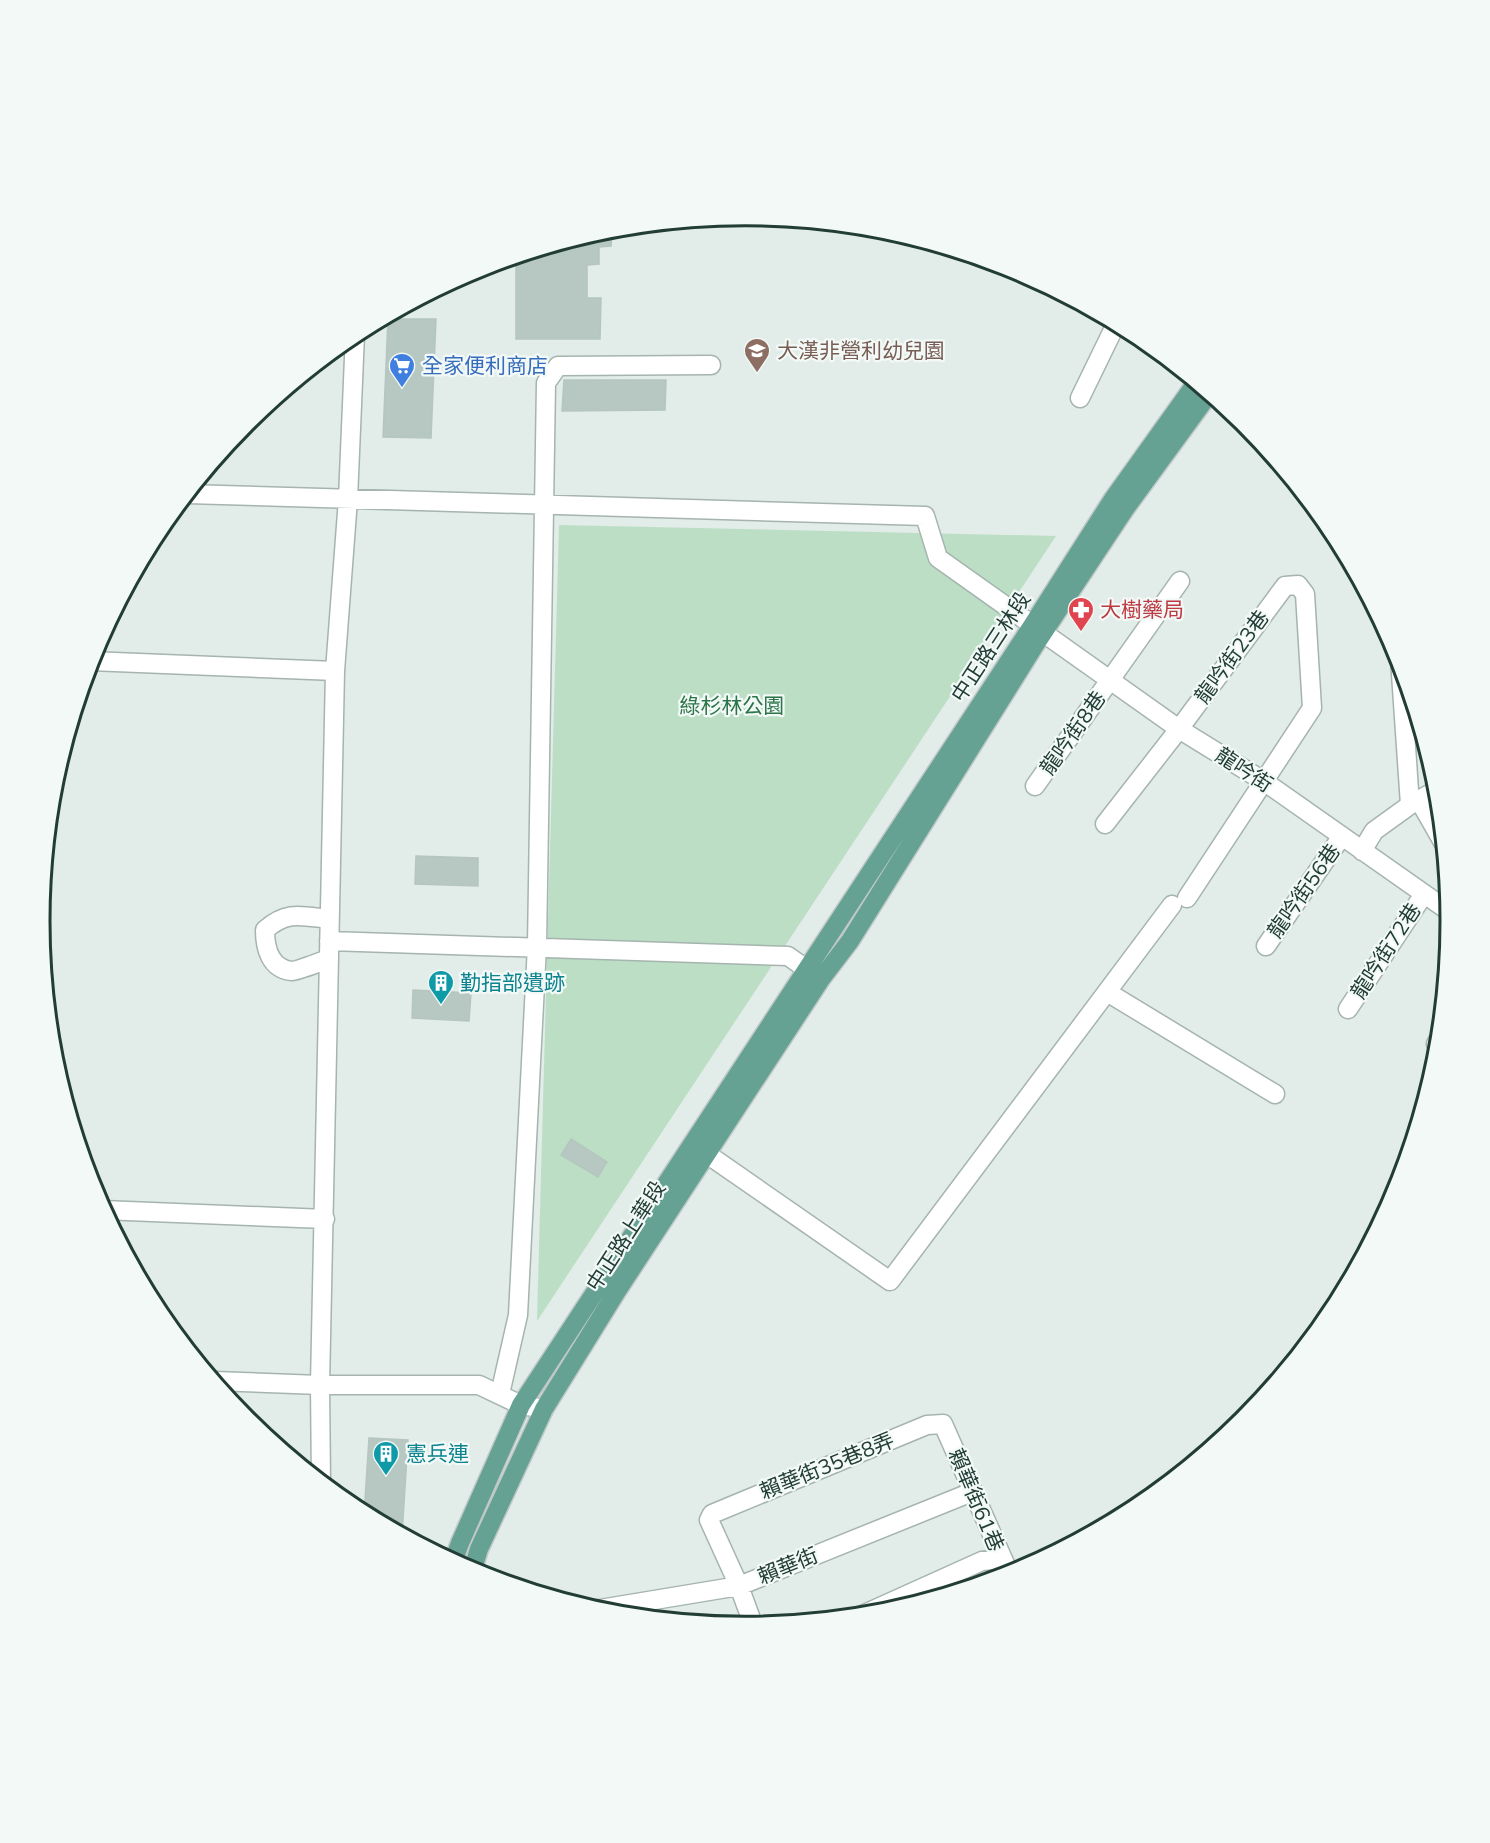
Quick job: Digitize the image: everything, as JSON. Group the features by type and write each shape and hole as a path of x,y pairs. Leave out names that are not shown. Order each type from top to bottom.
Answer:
{"main road":[{"name":"中正路三林段","path":"850,942 1113,499 1192,389"},
{"name":"中正路三林段","path":"827,938 1037,630 1205,400"},
{"name":"中正路上華段","path":"475,1562 544,1409 617,1291 707,1154 813,974 827,938"},
{"name":"中正路上華段","path":"456,1554 522,1405 813,974 850,942"}],"street":[{"path":"1080,398 1112,331"},
{"path":"321,1472 320,1385 335,671 348,499 353,347"},
{"path":"500,1394 518,1315 537,946 546,383 558,366 711,365"},
{"path":"196,494 543,504"},
{"name":"龍吟街","path":"543,504 925,516 938,558 1179,729 1265,782 1440,905"},
{"name":"龍吟街8巷","path":"1035,786 1180,581"},
{"name":"龍吟街23巷","path":"1106,824 1285,586 1298,585 1305,594 1312,708 1265,782"},
{"path":"100,661 335,671"},
{"path":"1404,697 1414,803 1435,831"},
{"path":"707,1154 890,1281 1107,992 1180,902 1265,782"},
{"path":"1362,850 1374,831 1429,795"},
{"name":"龍吟街56巷","path":"1266,946 1342,836"},
{"name":"龍吟街72巷","path":"1348,1009 1424,894"},
{"path":"329,918 291,915 276,921 265,930 265,944 269,957 280,966 292,971 329,959"},
{"path":"329,941 788,956 813,974"},
{"path":"1107,992 1275,1094"},
{"path":"112,1210 325,1219"},
{"path":"223,1381 320,1385 479,1385 522,1405 544,1409"},
{"name":"賴華街61巷","path":"943,1424 1006,1566"},
{"name":"賴華街35巷8弄","path":"739,1586 709,1520 712,1514 927,1425 943,1424"},
{"name":"賴華街","path":"620,1606 739,1586 972,1492"},
{"path":"894,1601 982,1561 1004,1567"},
{"path":"739,1586 750,1617"}],"green space":[{"name":"綠杉林公園","path":"559,525 1056,536 537,1321"}],"building":[{"path":"611,239 611,246 599,247 599,264 587,265 587,298 601,298 600,339 516,339 516,265"},
{"path":"397,319 436,319 431,438 383,437 388,325"},
{"path":"564,380 666,380 665,410 562,411"},
{"path":"416,856 478,858 478,886 415,884"},
{"name":"勤指部遺跡","path":"413,990 471,993 469,1021 412,1018"},
{"path":"571,1139 607,1162 598,1177 561,1155"},
{"name":"憲兵連","path":"369,1438 408,1440 403,1527 365,1504"}],"place":[{"name":"大漢非營利幼兒園","path":"757,374"},
{"name":"全家便利商店","path":"402,389"},
{"name":"大樹藥局","path":"1081,633"},
{"name":"勤指部遺跡","path":"441,1006"},
{"name":"憲兵連","path":"386,1477"}]}
